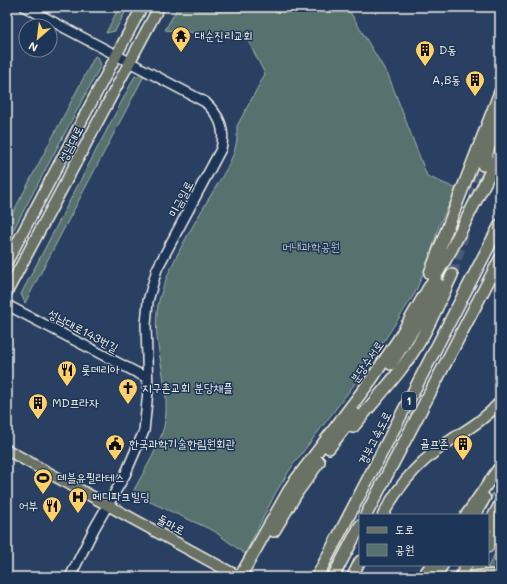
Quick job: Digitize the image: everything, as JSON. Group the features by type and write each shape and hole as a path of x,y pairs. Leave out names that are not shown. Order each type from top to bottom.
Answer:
{"highway":[{"path":"414,312 448,230 500,92"},
{"path":"483,165 500,114"},
{"name":"분당수서로","path":"248,577 254,559 292,485 371,380 398,340 451,250 500,154"},
{"name":"분당수서로","path":"236,576 254,559 298,490 378,384 406,343 422,317 500,168"},
{"name":"경부고속도로","path":"317,577 500,225"},
{"name":"1","path":"367,514 500,259"},
{"path":"317,464 336,448 391,382 420,340 437,309 452,275"},
{"path":"333,577 359,528"}],"main road":[{"name":"성남대로","path":"7,262 142,7"},
{"name":"성남대로","path":"7,292 158,7"},
{"path":"384,514 394,494 405,479 418,466 456,437 478,423 500,402"},
{"name":"돌마로","path":"7,450 106,506 236,576"},
{"path":"467,514 500,466"},
{"path":"476,514 500,472"},
{"path":"489,524 500,503"},
{"path":"489,545 500,524"},
{"path":"352,577 359,562"},
{"path":"422,577 430,566"},
{"path":"434,577 442,566"},
{"path":"460,577 466,566"},
{"path":"472,577 478,566"},
{"path":"469,577 500,576"}],"street":[{"name":"미금일로","path":"25,7 205,102 217,115 223,131 221,149 157,269 153,281 146,324 148,406 144,431 125,475 106,506 70,577"},
{"name":"성남대로143번길","path":"7,305 147,378"}],"green space":[{"path":"119,7 128,7 115,31 106,33"},
{"name":"머내과학공원","path":"178,7 347,7 389,77 427,176 457,189 439,225 430,257 415,293 366,369 293,465 276,492 245,554 214,531 137,496 134,490 159,442 165,422 165,387 156,325 160,296 175,259 227,168 234,153 237,140 237,126 265,74 246,37 165,30"},
{"path":"95,56 98,58 101,65 7,242 7,224"},
{"path":"145,74 25,303 21,294 135,76"},
{"path":"500,482 484,514 480,514"},
{"path":"500,545 500,570 487,568"}],"tunnel":[{"path":"474,199 483,165"},
{"path":"452,275 465,229"}],"place":[{"name":"대순진리교회","path":"181,53"},
{"name":"D동","path":"425,67"},
{"name":"A,B동","path":"475,97"},
{"name":"롯데리아","path":"67,387"},
{"name":"지구촌교회 분당채플","path":"128,405"},
{"name":"MD프라자","path":"38,420"},
{"name":"한국과학기술한림원회관","path":"115,461"},
{"name":"골프존","path":"463,461"},
{"name":"데블유필라테스","path":"43,495"},
{"name":"메디파크빌딩","path":"78,514"},
{"name":"어부","path":"52,523"}]}
